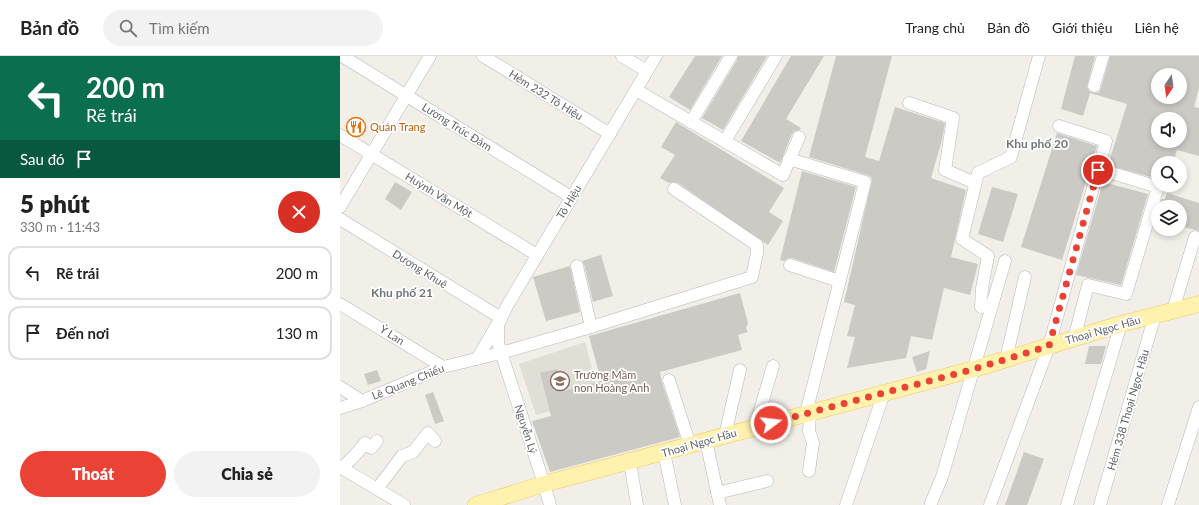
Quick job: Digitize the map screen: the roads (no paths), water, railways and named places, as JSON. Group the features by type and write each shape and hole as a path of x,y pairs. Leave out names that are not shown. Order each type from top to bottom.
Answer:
{"main road":[{"name":"Thoại Ngọc Hầu","path":"476,505 540,482 630,462 725,435 974,369 1121,324 1199,304"}],"street":[{"name":"Lương Trúc Đàm","path":"342,56 571,197"},
{"path":"340,207 430,56"},
{"name":"Hẻm 232 Tô Hiệu","path":"483,56 610,134"},
{"path":"622,56 647,71"},
{"name":"Tô Hiệu","path":"501,352 497,336 498,325 501,318 571,197 656,56"},
{"path":"691,122 731,56"},
{"path":"725,141 776,56"},
{"path":"981,307 982,288 988,256 962,239 978,173 1011,157 1039,56"},
{"path":"1094,86 1103,56"},
{"path":"636,90 783,175 799,137"},
{"path":"909,103 953,118 945,170 975,183"},
{"path":"990,505 1049,346 1106,141 1059,126"},
{"name":"Huỳnh Văn Một","path":"340,135 537,255"},
{"path":"789,159 865,182 839,281 808,413 809,432 813,443 809,471"},
{"path":"1074,339 1088,285 1126,294 1158,187 1112,173"},
{"name":"Lê Quang Chiểu","path":"340,408 362,401 443,367 591,327 752,277 757,253 757,245 674,189"},
{"name":"Dương Khuê","path":"340,219 501,318"},
{"path":"1173,310 1194,236"},
{"path":"931,503 942,476 1005,261"},
{"path":"790,265 839,281"},
{"path":"576,266 591,327"},
{"path":"1006,359 1025,277"},
{"name":"Ỷ Lan","path":"340,304 443,367"},
{"name":"Hẻm 338 Thoại Ngọc Hầu","path":"1100,505 1155,315"},
{"path":"477,359 501,318"},
{"path":"1067,505 1121,324"},
{"name":"Nguyễn Lý","path":"501,352 540,482 550,505"},
{"path":"755,427 772,366"},
{"path":"725,435 740,370"},
{"path":"669,380 690,445"},
{"path":"340,388 362,401"},
{"path":"846,505 884,393"},
{"path":"1168,505 1199,407"},
{"path":"377,488 402,456 413,452 428,433 436,441"},
{"path":"377,441 371,448 365,444 358,454 350,459 341,468 404,505"},
{"path":"706,441 720,505"},
{"path":"664,452 675,505"},
{"path":"630,462 637,505"},
{"path":"717,493 767,481"}],"place":[{"name":"Quán Trang","path":"356,127"},
{"name":"Trường Mầm non Hoàng Anh","path":"560,381"}],"district":[{"name":"Khu phố 20","path":"1037,144"},
{"name":"Khu phố 21","path":"402,293"}]}
